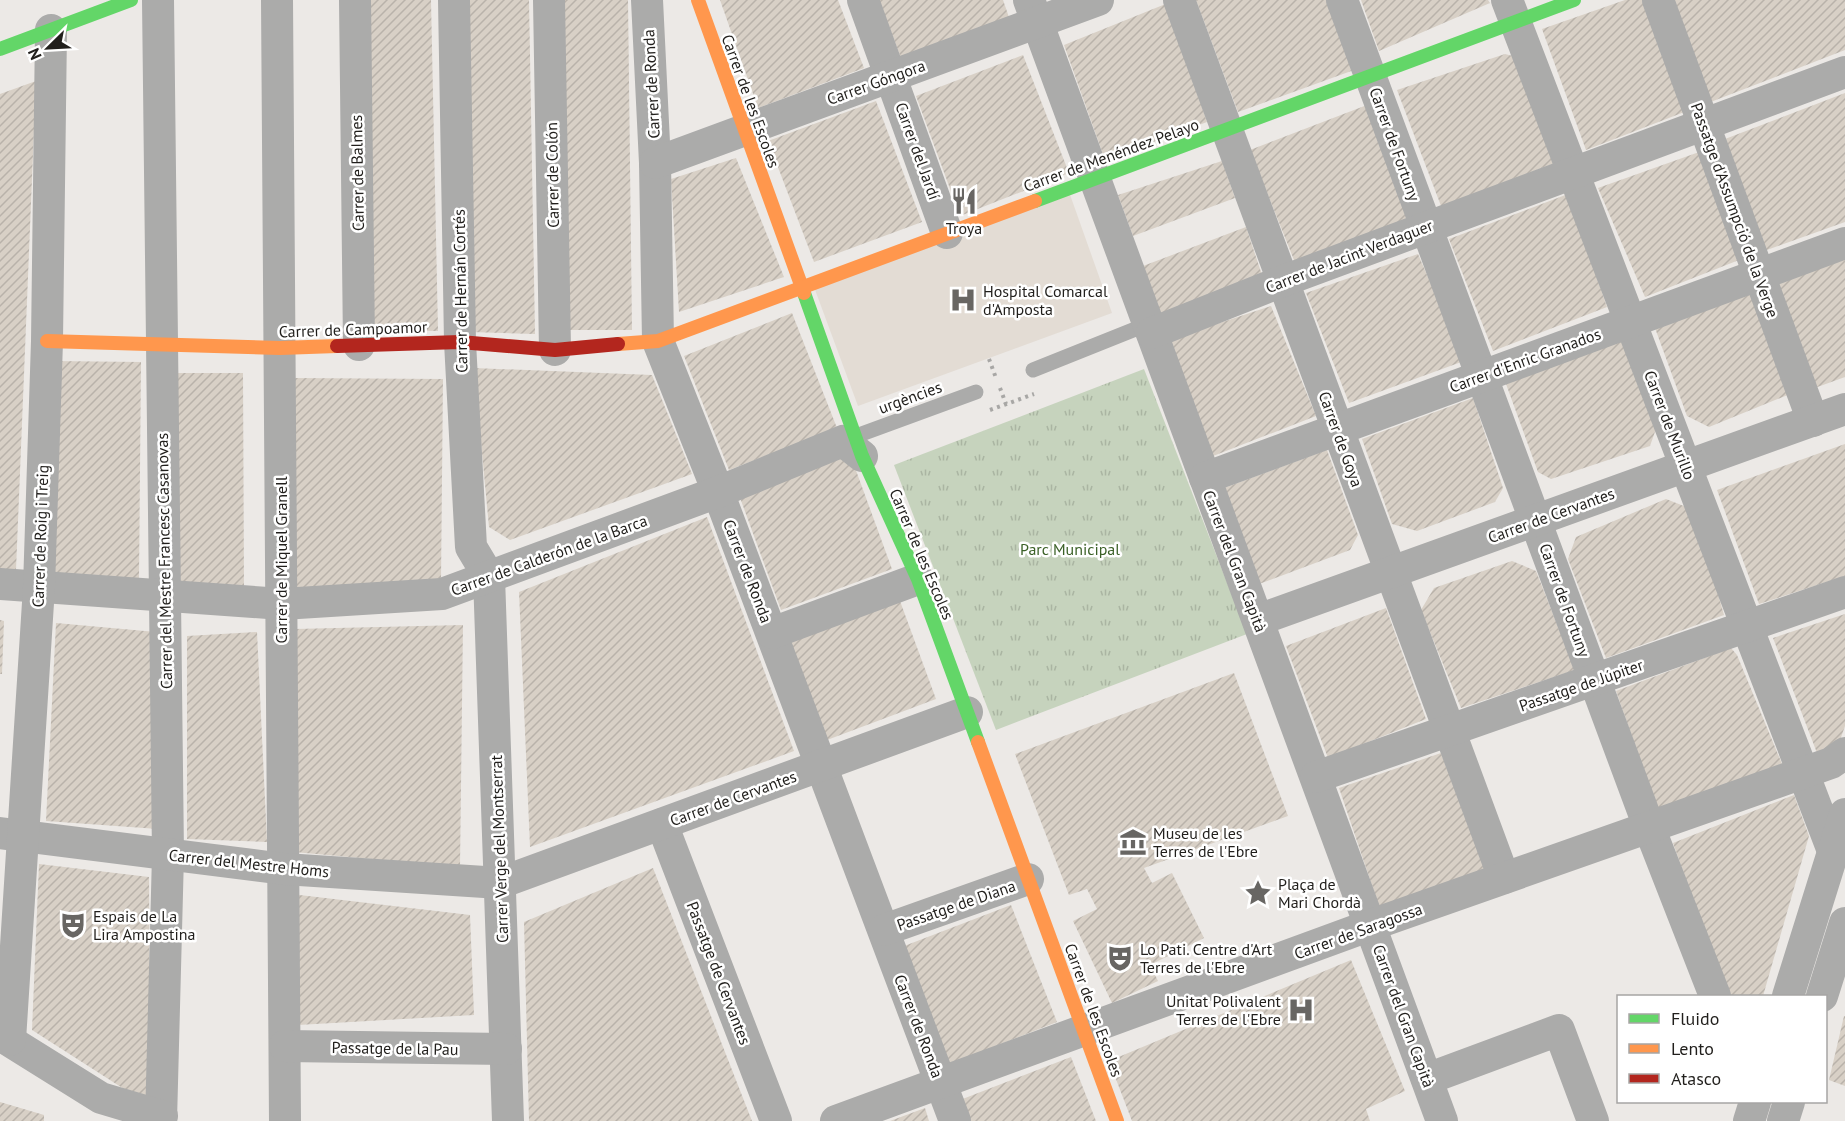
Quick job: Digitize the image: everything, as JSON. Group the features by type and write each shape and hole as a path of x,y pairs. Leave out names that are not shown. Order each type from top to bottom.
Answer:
{"street":[{"path":"0,49 131,0"},
{"name":"Carrer del Mestre Francesc Casanovas","path":"158,0 168,855 162,1118"},
{"name":"Carrer de Miquel Granell","path":"277,0 285,1121"},
{"name":"Carrer de Balmes","path":"355,0 359,345"},
{"name":"Carrer de Hernán Cortés","path":"454,0 460,342 471,547 489,577"},
{"name":"Carrer de Colón","path":"549,0 555,350"},
{"name":"Carrer de Ronda","path":"646,0 655,164 658,341 718,492 956,1121"},
{"name":"Carrer de les Escoles","path":"698,0 859,446 918,579 1117,1121"},
{"name":"Carrer del Jardí","path":"863,0 947,233"},
{"name":"Carrer Góngora","path":"655,164 891,76 1034,11 1098,0"},
{"name":"Carrer de Goya","path":"1179,0 1504,878"},
{"name":"Carrer de Fortuny","path":"1342,0 1649,827 1715,995"},
{"name":"Carrer de Menéndez Pelayo","path":"658,341 1370,76 1511,11 1574,0"},
{"name":"Passatge d'Assumpció de la Verge","path":"1658,0 1813,421"},
{"name":"Carrer del Gran Capità","path":"1034,11 1442,1121"},
{"name":"Carrer de Murillo","path":"1511,11 1833,851"},
{"name":"Carrer de Roig i Treig","path":"5,1038 12,835 39,587 47,341 51,30"},
{"name":"Carrer de Jacint Verdaguer","path":"1150,328 1845,72"},
{"name":"Carrer d'Enric Granados","path":"1204,478 1845,243"},
{"name":"Carrer de Campoamor","path":"47,341 280,348 460,342 555,350 658,341"},
{"name":"Carrer de Cervantes","path":"1257,620 1845,409"},
{"name":"Carrer de Calderón de la Barca","path":"0,584 282,604 442,594 718,492 843,441 859,446"},
{"name":"Carrer Verge del Montserrat","path":"489,577 508,1121"},
{"path":"771,633 918,579"},
{"name":"Passatge de Júpiter","path":"1316,777 1845,592"},
{"name":"Carrer de Cervantes","path":"500,883 967,712"},
{"name":"Carrer de Saragossa","path":"836,1121 1504,878 1831,764 1845,753"},
{"path":"1788,995 1845,814"},
{"name":"Passatge de Cervantes","path":"662,824 776,1121"},
{"name":"Carrer del Mestre Homs","path":"12,835 284,869 500,883"},
{"name":"Passatge de Diana","path":"884,930 1028,879"},
{"path":"1822,995 1845,922"},
{"path":"1427,1079 1559,1030 1593,1121"},
{"path":"5,1038 102,1110 162,1118"},
{"name":"Passatge de la Pau","path":"285,1046 506,1049"},
{"path":"1749,1121 1754,1103"},
{"path":"1783,1121 1788,1103"}],"lane":[{"path":"1034,370 1150,328"},
{"name":"urgències","path":"859,446 976,392"}],"path":[{"path":"984,412 1039,392"}],"shaded area":[{"name":"Hospital Comarcal d'Amposta","path":"1068,189 1112,313 858,406 814,287"}],"green space":[{"name":"Parc Municipal","path":"1144,369 1247,634 996,730 894,465"}],"building":[{"path":"365,0 431,0 438,331 370,330"},
{"path":"464,0 529,0 535,334 471,332"},
{"path":"559,0 628,0 632,330 562,330"},
{"path":"720,0 838,0 864,68 758,108"},
{"path":"879,0 1003,0 1011,23 904,66"},
{"path":"1196,0 1327,0 1354,70 1238,112"},
{"path":"1361,0 1488,0 1490,3 1379,51"},
{"path":"1625,0 1648,0 1687,111 1586,150 1542,29"},
{"path":"1671,0 1845,0 1845,50 1708,103"},
{"path":"1168,3 1207,122 1105,160 1064,45"},
{"path":"1505,54 1517,57 1555,163 1441,206 1397,90"},
{"path":"1023,55 1069,173 960,216 916,96"},
{"path":"36,81 16,570 0,569 0,94"},
{"path":"1845,93 1845,222 1764,251 1725,139"},
{"path":"876,101 922,222 814,262 768,141"},
{"path":"1367,105 1410,224 1296,265 1250,150"},
{"path":"1702,151 1739,260 1645,297 1598,188"},
{"path":"736,158 784,277 679,312 671,179"},
{"path":"1222,161 1235,198 1133,236 1118,195"},
{"path":"1568,194 1607,307 1493,351 1449,239"},
{"path":"1246,227 1262,275 1159,318 1143,266"},
{"path":"1418,254 1464,361 1349,403 1306,293"},
{"path":"1845,258 1845,377 1812,389 1775,283"},
{"path":"1755,291 1790,394 1709,427 1687,416 1655,328"},
{"path":"1271,306 1316,416 1208,458 1165,341"},
{"path":"792,313 837,428 729,470 684,356"},
{"path":"1626,335 1657,426 1650,446 1551,479 1538,472 1506,384"},
{"path":"52,361 141,362 139,579 50,578"},
{"path":"474,368 652,375 692,474 510,540 489,527"},
{"path":"173,373 243,373 244,589 174,589"},
{"path":"292,378 443,379 441,581 295,592"},
{"path":"1473,398 1503,488 1495,502 1417,531 1392,524 1362,439"},
{"path":"1845,444 1845,576 1759,604 1717,490"},
{"path":"1327,450 1358,535 1350,550 1259,584 1224,488"},
{"path":"850,454 892,569 781,610 739,495"},
{"path":"1666,499 1694,510 1724,615 1606,658 1568,559 1576,537"},
{"path":"707,517 794,751 530,847 519,592"},
{"path":"1512,561 1536,571 1575,670 1461,708 1421,610 1434,588"},
{"path":"900,601 936,699 827,740 790,641"},
{"path":"1386,608 1426,719 1328,758 1286,646"},
{"path":"1845,614 1845,726 1839,743 1817,753 1773,638"},
{"path":"0,620 4,621 2,674 0,674"},
{"path":"56,623 156,632 158,829 46,821"},
{"path":"463,625 460,867 294,852 295,629"},
{"path":"257,632 267,842 187,839 187,636"},
{"path":"1731,648 1737,655 1782,764 1658,811 1616,691"},
{"name":"Museu de les Terres de l'Ebre","path":"1234,673 1288,816 1144,868 1152,883 1172,873 1204,938 1150,965 1158,981 1112,1003 1073,921 1097,909 1087,889 1069,895 1015,754"},
{"path":"1441,753 1486,871 1380,909 1339,788"},
{"path":"1794,795 1809,836 1763,995 1727,995 1673,843"},
{"path":"39,864 149,877 150,1092 146,1098 138,1098 32,1030"},
{"path":"653,868 752,1121 529,1121 524,922"},
{"path":"291,894 470,915 474,1015 298,1025"},
{"path":"1011,905 1057,1022 945,1066 899,948"},
{"name":"Unitat Polivalent Terres de l'Ebre","path":"1351,960 1405,1091 1366,1109 1370,1121 1132,1121 1109,1061"},
{"path":"1845,1016 1845,1086 1829,1080"},
{"path":"1071,1057 1096,1121 968,1121 960,1100"},
{"path":"0,1102 44,1115 44,1121 0,1121"},
{"path":"925,1108 929,1121 890,1121"}],"traffic: fast":[{"path":"0,49 131,0"},
{"path":"1035,201 1574,0"},
{"path":"804,293 862,456 918,579 978,742"}],"traffic: slow":[{"path":"698,0 804,293"},
{"path":"618,344 658,341 1035,201"},
{"path":"47,341 280,348 337,346"},
{"path":"978,742 1117,1121"}],"traffic: jam":[{"path":"337,346 460,342 555,350 618,344"}],"place":[{"name":"Troya","path":"964,201"},
{"name":"Hospital Comarcal d'Amposta","path":"963,300"},
{"name":"Museu de les Terres de l'Ebre","path":"1133,842"},
{"name":"Plaça de Mari Chordà","path":"1258,893"},
{"name":"Espais de La Lira Ampostina","path":"73,925"},
{"name":"Lo Pati. Centre d'Art Terres de l'Ebre","path":"1120,958"},
{"name":"Unitat Polivalent Terres de l'Ebre","path":"1301,1010"}]}
